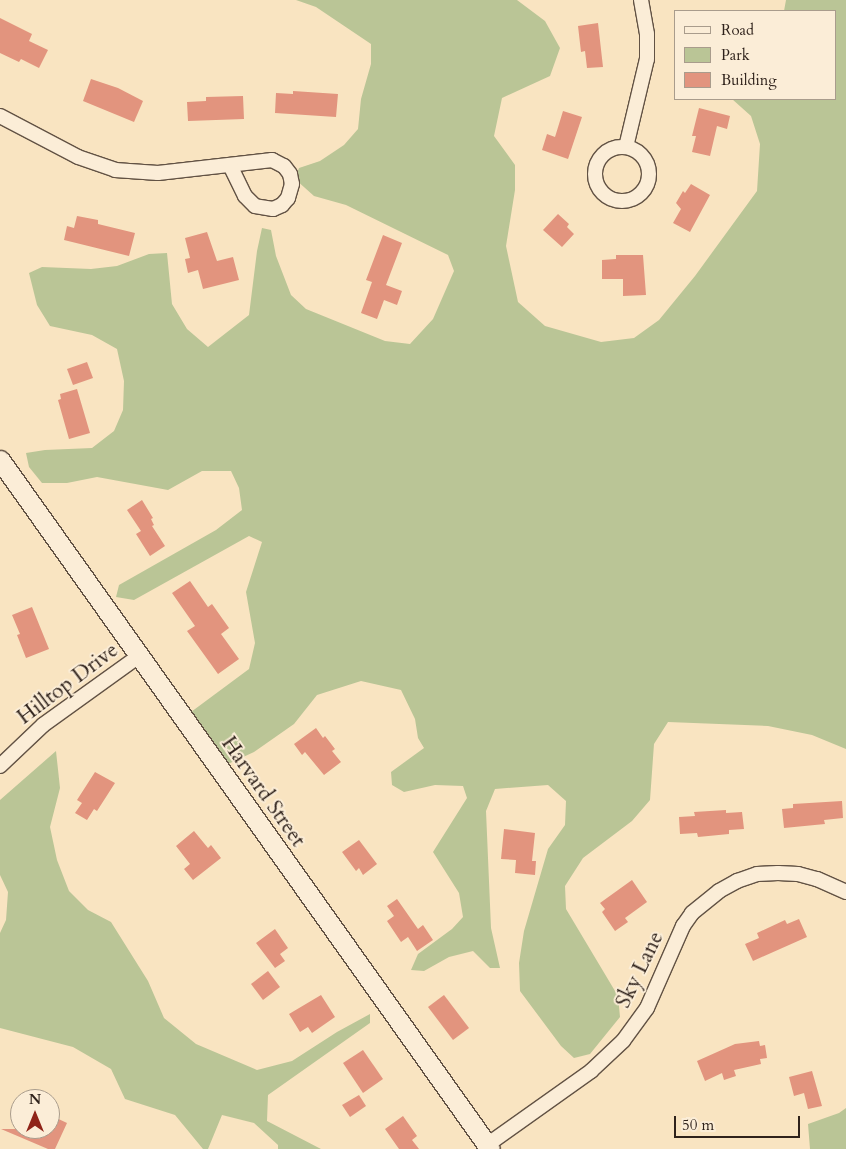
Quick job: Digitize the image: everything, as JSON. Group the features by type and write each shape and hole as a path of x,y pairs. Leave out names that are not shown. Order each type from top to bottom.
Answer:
{"main road":[{"name":"Harvard Street","path":"0,460 488,1147"}],"street":[{"path":"626,147 647,59 647,34 641,0"},
{"path":"0,116 78,157 115,170 158,173 267,160 281,164 288,170 292,179 292,189 288,198 282,205 273,209 255,206 246,196 230,165"},
{"name":"Hilltop Drive","path":"0,766 43,725 139,656"},
{"name":"Sky Lane","path":"488,1147 591,1071 623,1040 647,1008 683,926 692,913 718,891 737,881 757,874 778,873 798,874 817,879 846,892"}],"green space":[{"path":"296,0 517,0 545,21 560,48 550,76 502,98 494,136 515,165 515,190 506,246 518,302 545,326 601,342 634,338 659,320 695,276 757,191 760,144 751,116 733,100 836,100 836,10 784,10 786,0 846,0 846,749 812,735 768,726 668,722 654,744 650,800 632,821 583,858 565,886 566,909 618,996 620,1017 590,1054 574,1058 561,1046 520,991 519,963 524,931 548,849 565,825 566,801 548,785 495,789 486,811 491,928 500,968 490,968 473,951 449,957 424,971 411,970 418,954 452,929 463,917 459,893 433,852 467,798 463,786 435,785 404,792 392,785 391,772 424,748 418,738 415,719 401,690 361,681 317,695 294,724 254,752 228,764 191,712 249,669 255,643 246,592 262,542 249,536 134,600 116,597 119,585 216,530 242,510 239,488 231,471 202,471 168,490 97,477 67,483 42,483 29,467 26,453 45,450 92,448 114,431 123,410 124,381 117,349 92,335 50,326 37,305 29,273 42,267 91,269 117,266 149,254 167,253 172,304 187,329 208,347 249,315 257,251 262,228 271,230 276,256 291,295 306,309 385,341 410,344 433,319 454,271 448,255 346,205 314,196 295,179 299,168 320,161 344,145 358,129 361,99 371,64 371,44 316,7"},
{"path":"56,751 60,788 50,827 57,860 69,891 88,910 111,922 148,981 164,1018 196,1044 257,1070 292,1061 337,1032 370,1014 370,1023 268,1095 267,1121 321,1149 278,1149 278,1145 254,1123 222,1115 208,1149 203,1149 175,1115 125,1099 111,1069 73,1047 0,1028 0,933 6,920 8,892 0,875 0,800"},
{"path":"846,1108 846,1149 810,1149 808,1124 839,1113"}],"building":[{"path":"0,18 32,34 29,41 48,50 39,68 21,59 19,62 0,53"},
{"path":"598,23 603,67 587,68 585,51 581,52 578,26"},
{"path":"91,79 118,88 143,101 134,122 83,101"},
{"path":"293,91 338,94 336,117 275,113 276,93 293,94"},
{"path":"243,96 244,119 188,121 187,102 206,101 206,97"},
{"path":"699,108 730,116 727,129 717,126 710,156 692,152 696,136 692,136"},
{"path":"563,111 582,117 568,159 542,150 547,134 555,137"},
{"path":"691,184 710,195 690,232 673,223 681,209 676,203 683,191 685,193"},
{"path":"558,214 569,224 567,227 574,234 562,247 543,230"},
{"path":"77,216 98,220 98,224 135,233 129,256 64,240 67,226 74,228"},
{"path":"207,232 217,261 233,257 239,280 203,289 198,270 188,273 185,259 190,258 185,238"},
{"path":"383,235 402,243 386,285 402,291 397,305 384,300 377,319 361,313 372,282 366,280"},
{"path":"616,255 643,255 646,295 623,296 623,279 602,279 602,260 616,259"},
{"path":"87,362 93,378 73,385 67,369"},
{"path":"77,389 90,433 69,439 58,400 61,399 60,394"},
{"path":"142,500 153,518 151,519 154,525 152,526 165,546 150,556 136,534 141,531 127,510"},
{"path":"190,581 208,607 212,604 229,628 221,634 239,659 218,674 187,631 195,626 172,593"},
{"path":"32,607 49,649 26,658 17,635 20,634 12,615"},
{"path":"316,728 323,738 325,736 335,749 332,751 341,762 324,775 305,752 302,755 294,744"},
{"path":"95,772 115,783 97,811 94,809 87,820 75,813 82,803 77,800"},
{"path":"842,801 843,818 824,820 825,824 784,828 782,809 793,808 793,804"},
{"path":"726,810 726,813 742,812 744,829 729,830 729,834 698,837 697,833 680,834 679,817 695,816 694,812"},
{"path":"504,829 535,833 532,861 536,861 535,875 515,873 516,860 501,859"},
{"path":"194,831 208,848 211,845 221,858 193,880 184,869 190,864 176,846"},
{"path":"359,840 377,864 363,875 359,868 356,871 342,852"},
{"path":"632,880 647,902 625,918 628,922 615,931 602,912 605,909 600,903"},
{"path":"397,899 418,929 423,925 433,940 417,951 408,937 401,942 387,921 394,916 387,906"},
{"path":"799,919 807,937 753,961 745,944 759,938 757,933 785,920 787,924"},
{"path":"275,929 288,948 280,954 285,961 275,968 256,943"},
{"path":"268,971 280,987 263,1000 251,984"},
{"path":"321,995 335,1017 312,1033 308,1027 300,1032 289,1014"},
{"path":"444,995 469,1028 453,1040 428,1007"},
{"path":"759,1041 760,1046 765,1045 767,1058 760,1059 761,1064 734,1070 736,1076 724,1080 722,1073 705,1081 697,1061 735,1044"},
{"path":"363,1050 383,1079 363,1093 343,1063"},
{"path":"812,1071 822,1106 808,1109 804,1093 794,1096 789,1077"},
{"path":"359,1095 366,1106 350,1117 342,1105"},
{"path":"403,1116 417,1136 412,1140 419,1149 399,1149 385,1129"},
{"path":"60,1120 67,1123 60,1138"},
{"path":"1,1129 10,1129 10,1133"},
{"path":"24,1139 60,1139 55,1149 48,1149"}]}
